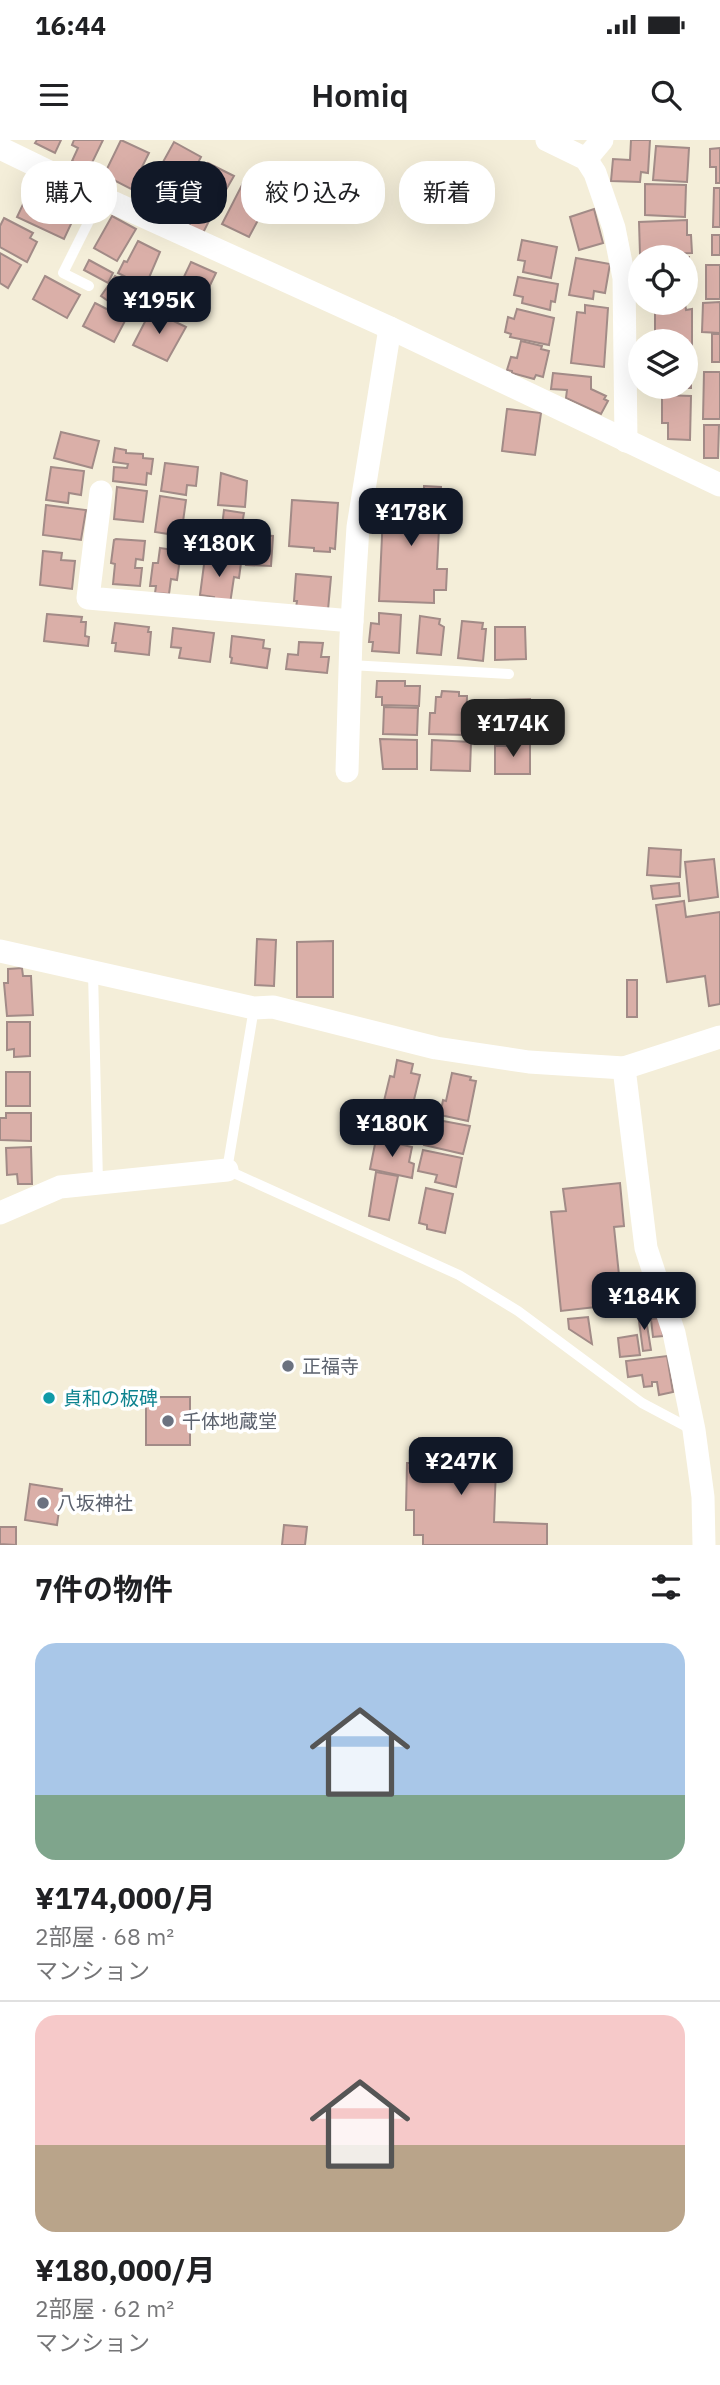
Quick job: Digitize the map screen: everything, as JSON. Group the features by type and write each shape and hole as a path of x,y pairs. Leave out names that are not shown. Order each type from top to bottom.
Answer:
{"street":[{"path":"547,140 586,159 596,173 614,228 624,278 626,441"},
{"path":"586,159 602,140"},
{"path":"0,148 27,161"},
{"path":"117,204 390,328 720,485"},
{"path":"347,771 358,527 390,328"},
{"path":"101,492 88,598 352,621"},
{"path":"0,951 254,1008 273,1007 436,1048 529,1062 624,1069 720,1037"},
{"path":"624,1069 646,1248 674,1334 694,1430 703,1497 704,1545"},
{"path":"0,1213 60,1188 227,1170"}],"lane":[{"path":"88,224 63,273 89,286"},
{"path":"350,665 509,674"},
{"path":"93,972 98,1182"},
{"path":"254,1008 227,1170 459,1275 518,1311 642,1403 694,1430"}],"building":[{"path":"37,140 61,140 55,153 35,143"},
{"path":"74,140 103,140 93,161 72,161 78,148 72,145"},
{"path":"121,140 149,153 145,161 131,161 131,189 117,182 117,161 111,161"},
{"path":"631,140 650,140 648,173 641,172 640,182 611,181 613,159 630,160"},
{"path":"174,142 201,157 199,161 164,161"},
{"path":"656,146 689,148 687,182 653,180"},
{"path":"720,148 720,183 716,183 716,167 710,167 710,149"},
{"path":"227,172 234,176 227,188"},
{"path":"645,184 686,185 685,217 645,215"},
{"path":"241,187 241,224 256,224 249,237 222,224 227,224 227,214"},
{"path":"714,188 720,188 720,227 713,227"},
{"path":"594,209 603,243 579,250 570,217"},
{"path":"4,218 33,233 30,238 37,242 27,262 0,247 0,226"},
{"path":"117,219 136,229 117,261 94,248 108,224 117,224"},
{"path":"687,220 687,235 691,235 692,245 640,245 639,222"},
{"path":"32,224 71,224 64,239"},
{"path":"190,224 208,224 203,233 189,226"},
{"path":"712,235 720,235 720,255 712,255"},
{"path":"522,240 557,247 551,278 523,272 525,261 518,260"},
{"path":"138,241 160,252 145,287 118,273"},
{"path":"0,253 21,265 8,288 0,283"},
{"path":"576,258 610,264 605,293 594,291 593,299 569,295"},
{"path":"89,260 113,273 108,283 84,270"},
{"path":"191,262 216,273 195,316 171,304"},
{"path":"706,265 720,265 720,299 706,299"},
{"path":"45,276 80,295 67,318 33,299"},
{"path":"115,276 141,293 127,314 101,296"},
{"path":"518,277 558,284 555,302 551,301 550,310 522,303 523,297 514,295"},
{"path":"720,302 720,333 702,332 703,303"},
{"path":"95,303 126,319 114,342 83,326"},
{"path":"585,305 608,308 604,367 571,363 577,312 585,313"},
{"path":"517,309 554,318 549,345 510,337 511,334 505,332 508,317 514,319"},
{"path":"151,310 186,327 167,361 133,345"},
{"path":"655,315 692,315 692,329 655,329"},
{"path":"712,334 720,334 720,362 712,362"},
{"path":"521,341 542,346 541,349 549,351 543,377 536,375 534,379 507,370 511,357 517,358"},
{"path":"704,372 720,372 720,419 703,419"},
{"path":"553,373 591,377 591,389 606,396 604,399 608,401 601,414 566,398 567,390 551,389"},
{"path":"662,399 691,399 690,440 668,439 668,423 662,423"},
{"path":"507,409 541,413 535,455 502,451"},
{"path":"704,425 719,425 718,458 704,458"},
{"path":"61,432 99,441 92,468 54,458"},
{"path":"115,448 153,459 151,474 147,473 146,485 113,481 114,467 127,468 128,464 113,462"},
{"path":"165,463 198,467 196,486 187,485 186,495 161,491"},
{"path":"51,467 84,471 81,495 69,493 68,503 46,500"},
{"path":"221,473 247,481 245,507 218,505"},
{"path":"424,486 441,487 437,569 447,569 446,590 434,590 434,603 379,601 384,493 424,495"},
{"path":"117,487 147,491 143,522 114,519"},
{"path":"160,496 186,500 181,536 155,532"},
{"path":"292,500 338,503 335,549 330,548 330,552 314,551 314,548 289,546"},
{"path":"46,505 86,510 81,540 43,535"},
{"path":"224,510 244,513 240,536 244,536 242,556 225,553 227,545 220,543"},
{"path":"248,534 273,536 271,566 246,565"},
{"path":"116,539 145,541 143,560 136,559 135,568 142,568 140,586 113,584 115,564 111,563"},
{"path":"160,548 181,551 177,580 171,579 169,594 155,593 156,586 150,586 153,563 158,563"},
{"path":"43,551 62,553 61,560 75,561 72,589 40,585"},
{"path":"205,557 241,563 239,578 234,577 230,604 213,602 214,597 200,595"},
{"path":"296,574 331,577 328,610 296,608"},
{"path":"379,613 401,615 399,653 372,651 373,642 369,642 371,623 379,624"},
{"path":"47,614 82,617 81,622 86,622 85,636 89,637 88,646 44,641"},
{"path":"420,616 440,619 439,624 444,627 441,655 417,653"},
{"path":"462,621 483,623 482,629 486,629 483,661 458,658"},
{"path":"115,623 149,627 149,655 115,651 116,643 112,643"},
{"path":"495,627 525,627 526,659 495,660"},
{"path":"173,628 214,633 210,662 179,658 181,648 171,647"},
{"path":"232,636 264,640 263,648 270,649 267,668 231,663"},
{"path":"299,642 323,643 321,657 329,657 327,673 286,669 288,654 298,655"},
{"path":"377,681 405,681 405,686 420,686 419,706 382,705 382,697 376,697"},
{"path":"442,691 459,692 459,696 467,696 466,735 429,734 430,713 435,713 436,697 441,697"},
{"path":"530,699 531,735 499,736 499,710 504,710 504,700"},
{"path":"384,707 418,708 417,735 383,734"},
{"path":"380,739 417,740 417,769 383,769"},
{"path":"432,740 471,742 470,771 431,770"},
{"path":"511,741 530,741 530,774 495,774 495,746 511,746"},
{"path":"649,848 681,850 680,877 647,875"},
{"path":"714,859 718,897 689,901 685,862"},
{"path":"679,883 680,896 653,899 651,886"},
{"path":"684,901 686,917 720,912 720,1004 709,1006 705,976 667,982 656,905"},
{"path":"257,939 276,940 274,986 255,985"},
{"path":"333,941 333,997 297,997 297,942"},
{"path":"22,968 23,976 31,976 33,1015 7,1016 4,983 8,983 8,969"},
{"path":"627,980 637,980 637,1017 627,1017"},
{"path":"7,1022 30,1022 30,1056 14,1057 14,1049 7,1050"},
{"path":"397,1060 413,1064 411,1073 420,1075 412,1108 384,1101 390,1076 394,1077"},
{"path":"6,1072 30,1072 30,1106 6,1106"},
{"path":"452,1073 471,1077 470,1080 476,1081 468,1121 440,1115"},
{"path":"384,1107 421,1116 415,1143 378,1134"},
{"path":"6,1113 31,1113 31,1141 0,1140 0,1118 6,1118"},
{"path":"427,1118 470,1126 463,1154 424,1145"},
{"path":"376,1139 412,1147 409,1162 414,1164 412,1178 370,1169"},
{"path":"31,1147 32,1184 18,1184 17,1174 7,1175 6,1148"},
{"path":"423,1150 462,1158 456,1187 435,1182 437,1175 418,1171"},
{"path":"376,1172 398,1176 389,1220 369,1216"},
{"path":"620,1183 624,1226 614,1227 622,1304 561,1311 551,1212 566,1211 563,1189"},
{"path":"426,1188 453,1194 445,1233 427,1229 427,1225 419,1223"},
{"path":"645,1313 651,1350 643,1351 638,1314"},
{"path":"588,1317 592,1344 569,1329 568,1319"},
{"path":"661,1318 663,1336 653,1337 651,1319"},
{"path":"637,1335 640,1355 620,1357 618,1338"},
{"path":"667,1356 673,1392 659,1395 657,1382 644,1387 642,1375 628,1377 626,1361"},
{"name":"千体地蔵堂","path":"146,1397 190,1397 190,1445 146,1445"},
{"path":"419,1438 497,1441 494,1522 547,1524 547,1545 423,1545 423,1535 414,1535 414,1510 406,1510 407,1463 418,1463"},
{"name":"八坂神社","path":"30,1484 62,1489 57,1525 25,1520"},
{"path":"284,1525 307,1527 305,1545 282,1545"},
{"path":"0,1527 16,1527 16,1545 0,1544"}],"place":[{"name":"正福寺","path":"288,1366"},
{"name":"貞和の板碑","path":"49,1398"},
{"name":"千体地蔵堂","path":"168,1421"},
{"name":"八坂神社","path":"43,1503"}]}
